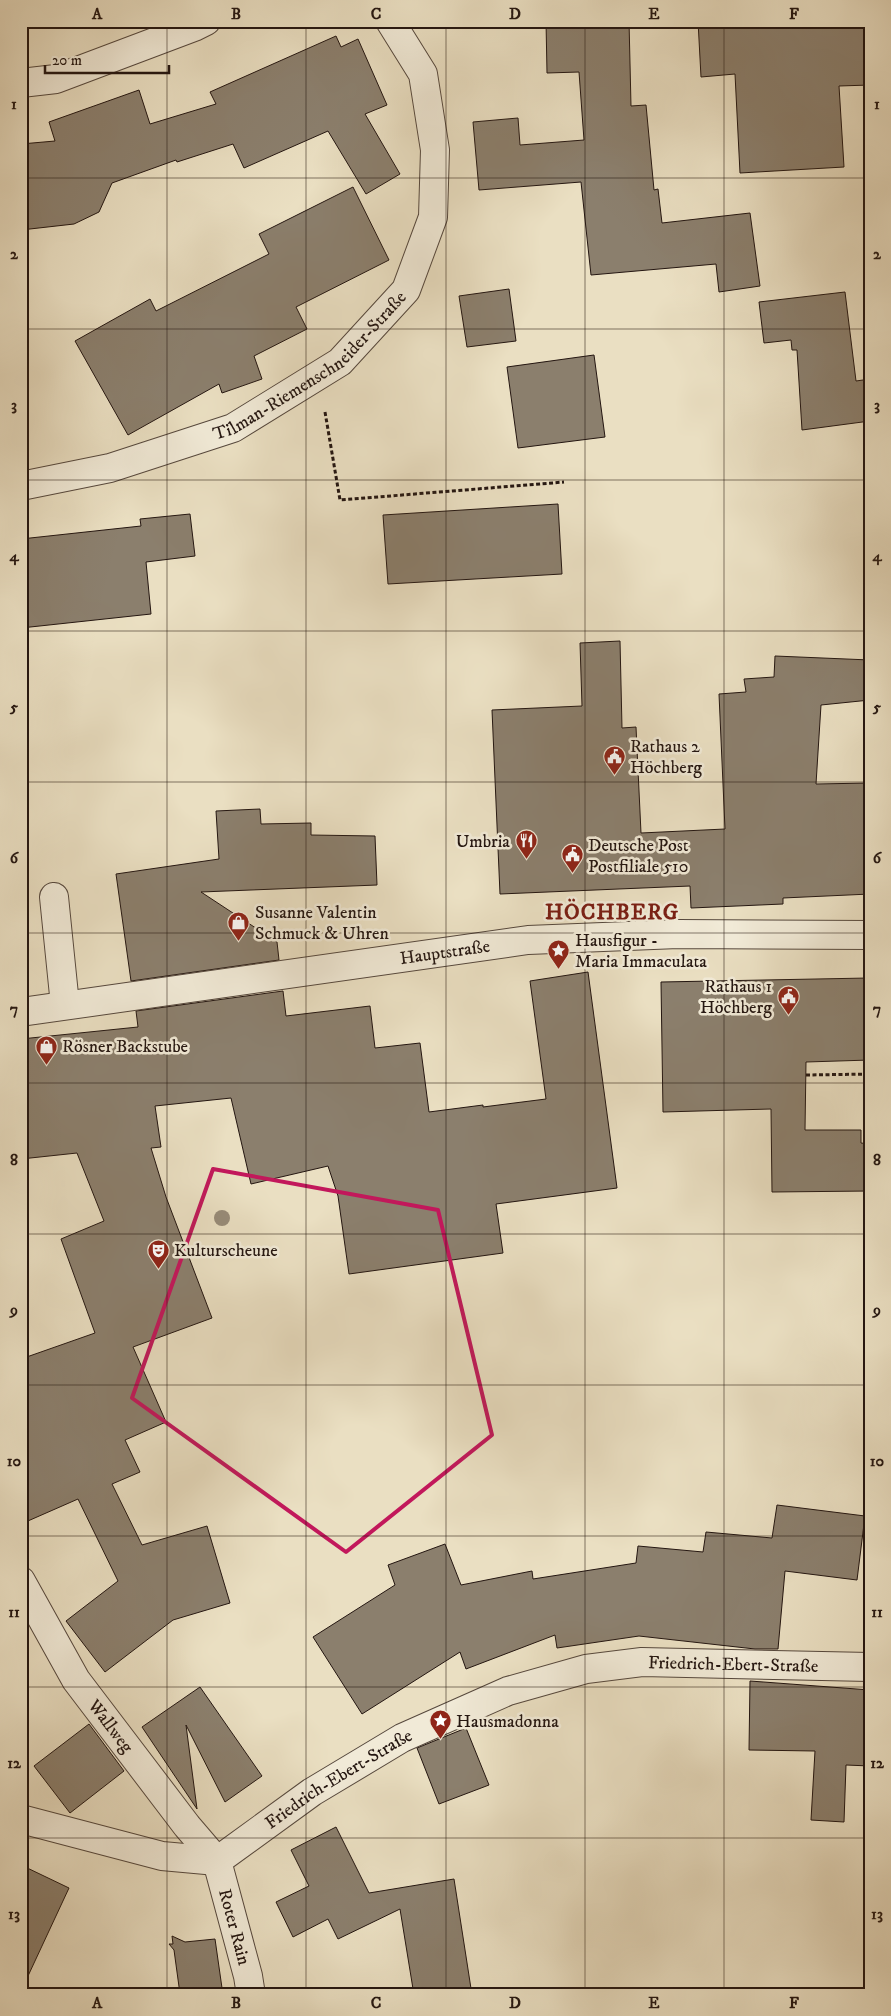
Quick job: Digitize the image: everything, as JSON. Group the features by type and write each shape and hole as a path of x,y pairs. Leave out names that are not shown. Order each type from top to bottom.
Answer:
{"street":[{"path":"21,83 56,79 194,28 206,21"},
{"name":"Tilman-Riemenschneider-Straße","path":"21,486 110,468 233,428 340,362 406,290 433,217 436,150 423,74 390,21"},
{"path":"54,897 65,1005"},
{"name":"Hauptstraße","path":"21,1012 528,940 678,934 870,935"},
{"name":"Wallweg","path":"21,1581 76,1680 217,1861"},
{"name":"Friedrich-Ebert-Straße","path":"217,1861 312,1792 402,1738 508,1691 586,1669 642,1662 870,1667"},
{"path":"21,1819 162,1856 217,1861"},
{"name":"Roter Rain","path":"217,1861 248,1976 251,1995"}],"path":[{"path":"319,374 340,500 564,482"},
{"path":"806,1075 870,1074"}],"highlighted area":[{"path":"213,1169 438,1210 492,1435 346,1552 132,1398"}],"building":[{"path":"546,21 629,21 631,106 646,105 654,190 658,189 662,223 750,213 760,286 719,292 716,264 591,275 581,182 479,190 473,122 518,118 520,145 584,140 579,72 547,73"},
{"path":"698,21 837,21 837,28 870,27 870,85 839,86 844,167 740,173 735,74 701,77"},
{"path":"336,36 341,47 358,39 387,105 365,114 400,174 366,194 328,131 244,168 233,144 177,162 176,160 112,183 99,212 74,224 21,230 21,144 55,141 49,122 139,90 150,124 216,104 210,92"},
{"path":"353,187 389,260 296,307 307,329 254,356 262,379 222,393 219,384 128,435 75,341 150,299 156,311 269,254 259,234"},
{"path":"509,289 516,341 467,347 459,296"},
{"path":"845,292 856,381 870,379 870,421 802,430 797,350 792,350 791,340 764,343 759,302"},
{"path":"594,355 605,437 518,448 507,367"},
{"path":"558,504 562,574 388,584 383,515"},
{"path":"190,514 195,556 146,562 151,614 21,628 21,539 141,526 140,519"},
{"path":"620,641 622,728 636,727 641,833 725,829 719,694 746,692 744,679 774,677 775,656 870,660 870,700 821,705 816,784 870,783 870,894 783,898 783,904 691,908 690,886 500,894 492,710 582,706 580,643"},
{"path":"260,809 261,824 311,823 311,835 375,836 377,885 201,892 277,942 279,960 131,981 116,874 219,859 216,811"},
{"path":"588,972 617,1188 496,1204 503,1253 349,1274 338,1196 328,1166 251,1184 231,1098 155,1106 161,1147 151,1148 166,1197 212,1318 133,1347 166,1422 125,1440 140,1472 112,1484 142,1545 207,1526 230,1603 173,1620 105,1672 66,1621 118,1581 78,1499 21,1524 21,1359 95,1333 61,1239 104,1221 77,1153 21,1159 21,1039 138,1027 136,1011 283,991 286,1016 370,1006 375,1048 420,1043 429,1112 483,1105 483,1107 546,1099 530,981"},
{"path":"868,978 870,1060 806,1062 805,1130 861,1130 861,1143 870,1144 870,1191 772,1192 771,1109 663,1112 661,982"},
{"path":"777,1505 865,1516 857,1580 785,1571 778,1649 755,1649 639,1636 557,1648 555,1635 466,1669 460,1652 362,1714 313,1637 395,1585 388,1565 445,1544 461,1585 532,1571 533,1579 636,1563 638,1546 703,1552 706,1532 772,1538"},
{"path":"750,1681 870,1690 870,1766 846,1765 844,1822 811,1820 815,1751 749,1750"},
{"path":"200,1687 262,1776 225,1802 186,1725 197,1809 142,1727"},
{"path":"89,1724 124,1771 70,1813 34,1766"},
{"path":"466,1728 489,1785 439,1804 417,1748"},
{"path":"336,1827 369,1893 454,1879 472,1995 414,1995 400,1909 338,1939 328,1919 293,1937 276,1902 309,1886 291,1850"},
{"path":"21,1865 69,1888 21,1991"},
{"path":"172,1936 185,1942 215,1939 223,1995 208,1995 205,1991 180,1994 174,1950 169,1944 173,1944"}],"place":[{"name":"Rathaus 2 Höchberg","path":"614,775"},
{"name":"Umbria","path":"526,860"},
{"name":"Deutsche Post Postfiliale 510","path":"572,874"},
{"name":"Susanne Valentin Schmuck & Uhren","path":"239,941"},
{"name":"Hausfigur - Maria Immaculata","path":"559,969"},
{"name":"Rathaus 1 Höchberg","path":"788,1015"},
{"name":"Rösner Backstube","path":"46,1065"},
{"name":"Kulturscheune","path":"158,1269"},
{"name":"Hausmadonna","path":"440,1740"}],"district":[{"name":"HÖCHBERG","path":"612,911"}]}
